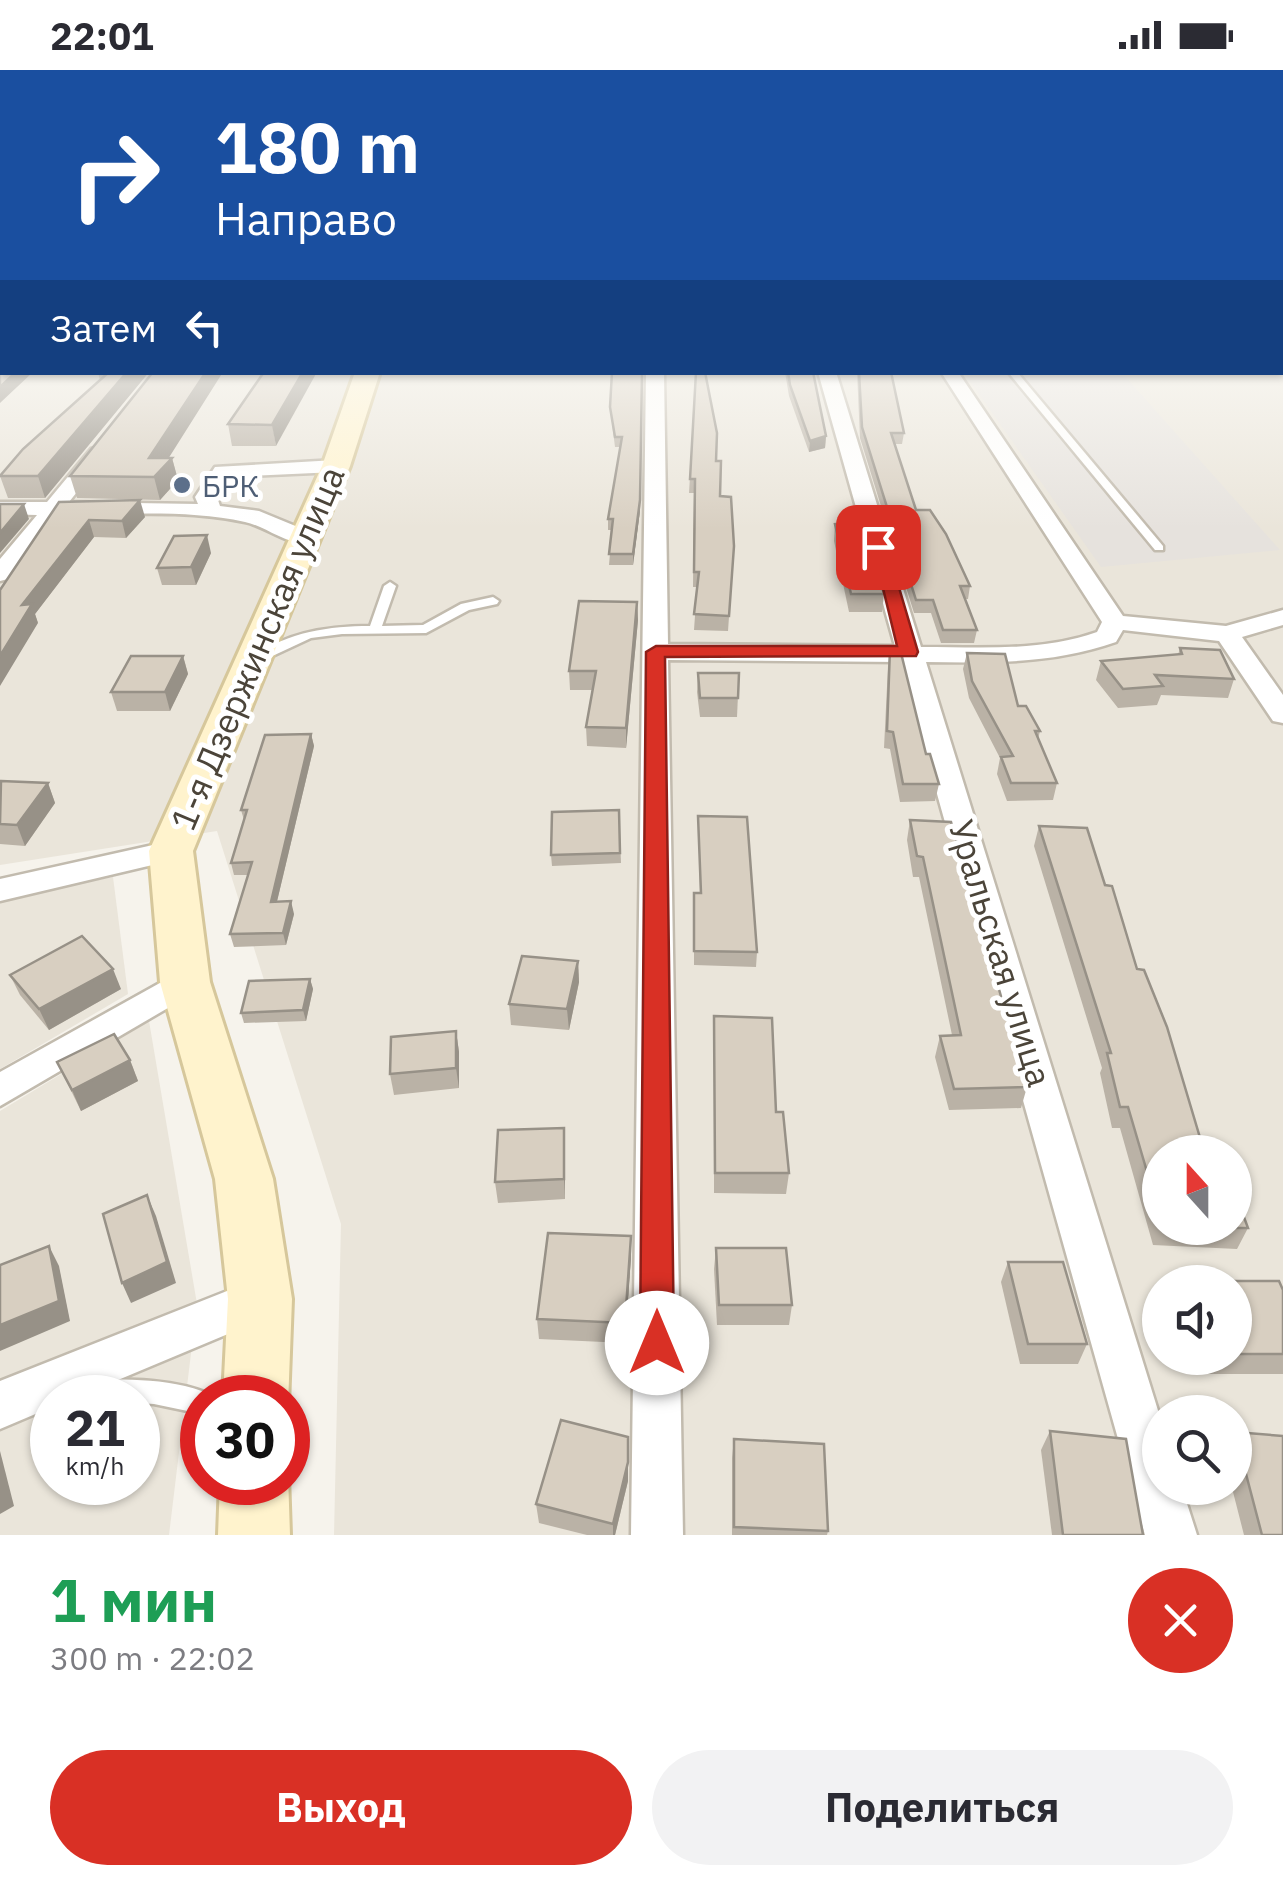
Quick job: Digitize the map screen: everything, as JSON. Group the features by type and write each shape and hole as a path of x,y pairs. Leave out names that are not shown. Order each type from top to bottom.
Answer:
{"street":[{"name":"1-я Дзержинская улица","path":"258,1375 260,1299 244,1179 186,982 170,851 248,662 336,466 361,391"},
{"path":"655,391 657,1535"},
{"name":"Уральская улица","path":"833,391 991,916 1170,1535"},
{"path":"961,391 1104,601 1114,622"},
{"path":"0,574 114,433"},
{"path":"211,512 206,497 222,470 336,466"},
{"path":"0,508 211,512 251,516 302,537"},
{"path":"1114,622 1227,634 1283,617"},
{"path":"656,652 1007,654 1076,648 1107,637 1114,622"},
{"path":"1227,634 1283,715"},
{"path":"0,890 170,851"},
{"path":"0,1091 186,982"},
{"path":"18,1398 260,1299"},
{"path":"254,1535 255,1505"}],"lane":[{"path":"1028,391 1159,548"},
{"path":"375,629 390,586"},
{"path":"248,662 308,635 426,629 464,607 494,601"},
{"path":"18,1398 154,1392 180,1397"}],"shaded area":[{"path":"0,391 1283,391 1283,1535 334,1535 341,1224 217,831 0,865"},
{"path":"977,391 1138,391 1280,550 1101,567"},
{"path":"113,877 128,994 0,1069 0,900"},
{"path":"149,1021 197,1304 188,1375 180,1375 180,1444 169,1535 0,1535 0,1111"}],"building":[{"path":"87,391 110,391 38,476 0,476 23,449"},
{"path":"138,391 193,391 149,458 172,458 154,477 70,476"},
{"path":"251,391 292,391 272,425 228,424"},
{"path":"611,391 642,391 640,500 633,554 609,554 613,519 608,519 622,437 615,437"},
{"path":"695,391 709,391 717,433 716,461 721,461 720,496 731,497 734,546 729,616 694,614 699,572 694,572 695,479 690,479"},
{"path":"792,391 817,391 826,436 810,441"},
{"path":"860,391 895,391 904,433 891,433 916,510 930,510 946,534 970,586 960,586 977,630 943,630 933,600 916,600 862,427"},
{"path":"140,500 122,521 89,520 22,605 32,604 0,656 0,590 59,502"},
{"path":"0,504 24,504 0,533"},
{"path":"863,521 884,594 851,594 835,524"},
{"path":"207,535 191,567 157,568 174,536"},
{"path":"579,601 637,602 626,728 586,727 596,671 569,671"},
{"path":"1180,648 1220,650 1234,679 1155,675 1163,686 1123,689 1101,661 1182,654"},
{"path":"890,649 900,649 926,754 930,754 939,784 903,784 893,732 887,731"},
{"path":"967,653 1005,654 1018,706 1026,706 1040,731 1035,731 1057,783 1011,783 1001,757 1013,756 972,681"},
{"path":"131,656 183,656 165,692 111,692"},
{"path":"698,673 739,673 738,698 700,698"},
{"path":"311,734 271,902 291,901 283,933 230,934 252,862 231,863 247,810 241,810 265,735"},
{"path":"1,781 48,783 17,825 0,824"},
{"path":"619,810 620,853 551,855 552,812"},
{"path":"698,816 747,817 757,952 694,951 694,893 701,893"},
{"path":"910,820 951,822 1027,1087 954,1089 940,1036 961,1035 923,857 917,856"},
{"path":"1039,826 1087,828 1105,885 1112,886 1137,969 1144,970 1167,1027 1199,1135 1142,1135 1142,1155 1128,1107 1120,1107 1107,1053 1111,1053"},
{"path":"82,936 113,969 39,1009 10,975"},
{"path":"522,956 578,961 567,1009 509,1004"},
{"path":"310,979 303,1010 241,1013 249,981"},
{"path":"714,1016 772,1018 776,1112 783,1112 789,1173 715,1173"},
{"path":"456,1031 456,1068 390,1074 391,1037"},
{"path":"114,1034 130,1060 72,1090 57,1062"},
{"path":"564,1128 564,1179 495,1182 498,1130"},
{"path":"147,1195 167,1262 122,1283 103,1214"},
{"path":"548,1233 631,1236 625,1323 537,1319"},
{"path":"49,1246 59,1301 0,1325 0,1265"},
{"path":"716,1248 786,1248 792,1305 719,1305"},
{"path":"1008,1262 1063,1262 1087,1344 1028,1344"},
{"path":"1252,1281 1279,1281 1283,1290 1283,1354 1252,1354"},
{"path":"561,1420 628,1437 628,1462 613,1524 536,1504"},
{"path":"1050,1431 1126,1439 1143,1535 1063,1535"},
{"path":"1252,1433 1283,1436 1283,1535 1262,1535 1252,1497"},
{"path":"734,1439 824,1444 828,1531 734,1527"}],"place":[{"name":"БРК","path":"182,485"}],"route":[{"path":"657,1343 656,652 909,652 878,547"}]}
